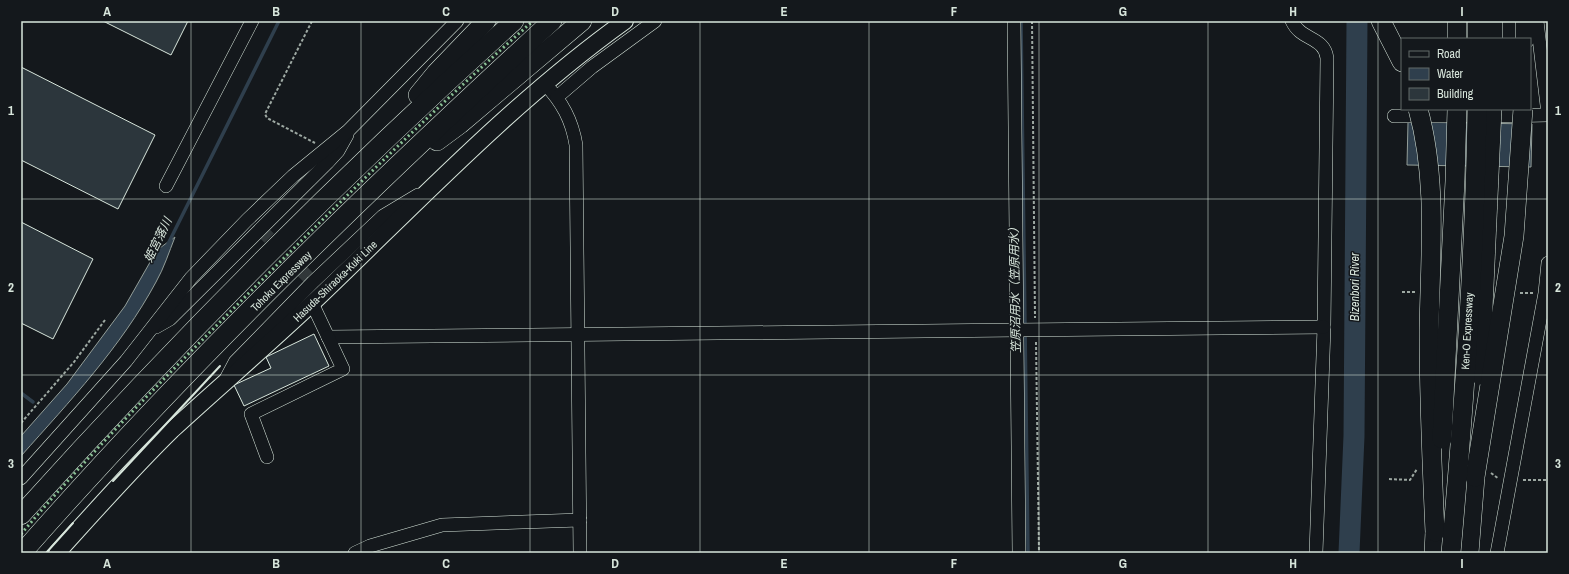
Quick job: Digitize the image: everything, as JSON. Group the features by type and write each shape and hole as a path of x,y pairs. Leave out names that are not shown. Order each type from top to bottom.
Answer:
{"highway":[{"path":"361,164 436,73 486,21"},
{"path":"21,515 202,322 361,164 514,21"},
{"name":"Tohoku Expressway","path":"22,553 164,398 379,183 552,21"},
{"path":"379,183 460,124 582,21"},
{"path":"1381,21 1401,60"},
{"path":"1457,21 1457,38"},
{"path":"1477,21 1477,38"},
{"path":"1493,21 1493,38"},
{"path":"1525,21 1525,38"},
{"path":"1418,110 1428,153 1431,189 1429,399 1435,532"},
{"name":"Ken-O Expressway","path":"1434,553 1455,181 1456,110"},
{"name":"Ken-O Expressway","path":"1451,553 1461,446 1468,327 1476,181 1477,110"},
{"path":"1470,553 1487,255 1492,110"},
{"path":"1475,477 1514,236 1523,110"}],"main road":[{"name":"Hasuda-Shiraoka-Kuki Line","path":"57,553 98,507 172,431 312,303 429,189 545,84 625,21"}],"street":[{"path":"166,186 252,21"},
{"path":"21,478 126,361 192,278 247,220 293,176 348,131 457,21"},
{"path":"557,97 592,67 655,21"},
{"path":"1014,21 1019,553"},
{"path":"1292,21 1301,35 1322,45 1326,50 1327,58 1324,327 1316,553"},
{"path":"1394,116 1548,115 1537,21"},
{"path":"545,84 557,97 565,109 573,128 576,145 580,553"},
{"path":"150,330 170,319 327,163 338,151 348,131"},
{"path":"222,386 236,362 313,282 382,216 429,189"},
{"path":"1498,553 1545,293 1548,263"},
{"path":"267,456 250,414 343,369 312,303"},
{"path":"328,337 1324,327"},
{"path":"354,553 370,546 442,525 580,520"}],"path":[{"path":"312,21 265,114 266,118 317,144 324,150"},
{"path":"1032,21 1039,553"},
{"path":"21,423 74,362 106,320"}],"water":[{"path":"1408,122 1532,124 1531,167 1407,165"},
{"path":"175,237 159,277 127,329 94,373 21,456 21,436 67,384 125,306 157,250"}],"building":[{"path":"103,21 188,21 171,55"},
{"path":"21,67 155,135 118,209 21,160"},
{"path":"21,222 93,259 53,339 21,323"},
{"path":"314,334 329,366 244,406 234,385 271,368 266,357"}],"waterway":[{"name":"姫宮落川","path":"167,246 279,21"},
{"name":"笠原沼用水（笠原用水）","path":"1021,21 1028,553"},
{"name":"Bizenbori River","path":"1349,553 1354,436 1357,21"},
{"path":"21,393 33,402"}],"tunnel":[{"path":"260,229 313,282"}],"hedge":[{"path":"21,534 108,437 231,311 395,149 463,84 533,21"}],"wall":[{"path":"113,481 220,366"},
{"path":"46,553 73,523"}]}
